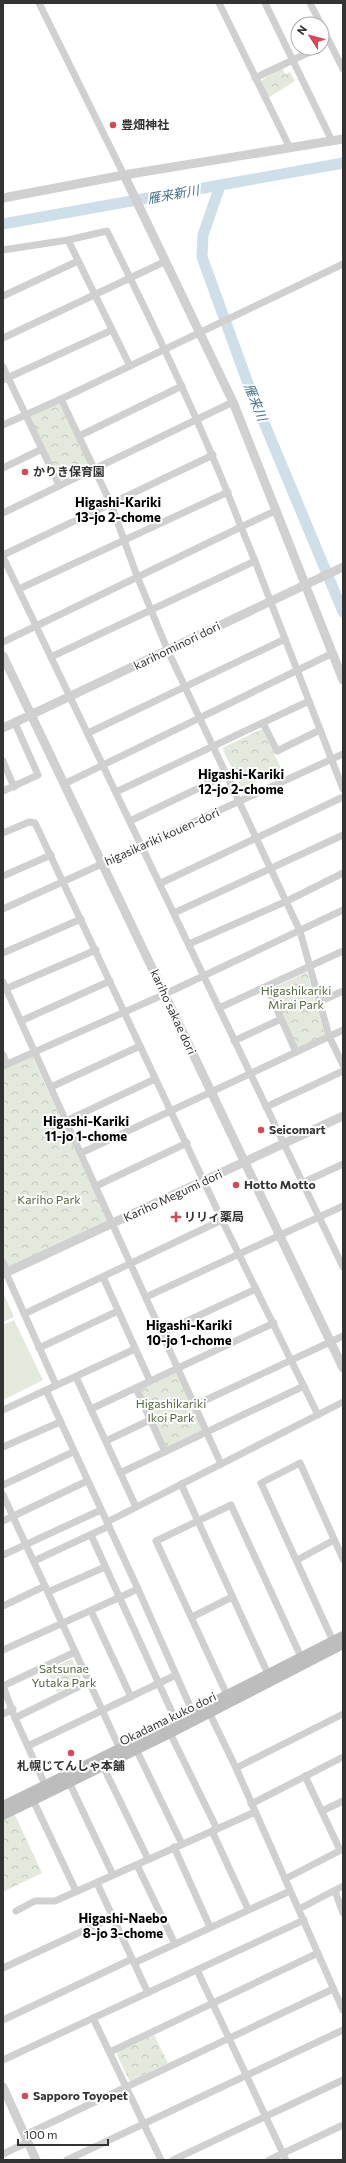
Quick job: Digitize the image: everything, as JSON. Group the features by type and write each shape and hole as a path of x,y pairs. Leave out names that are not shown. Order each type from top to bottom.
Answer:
{"main road":[{"name":"Okadama kuko dori","path":"3,1815 33,1800 47,1789 120,1749 193,1713 207,1709 338,1642 343,1636"},
{"name":"Okadama kuko dori","path":"3,1806 69,1782 103,1766 170,1733 227,1695 301,1657 338,1642"}],"street":[{"path":"39,3 234,402 343,680"},
{"path":"219,3 290,148"},
{"path":"265,3 332,141"},
{"path":"310,3 316,16"},
{"path":"330,42 343,69"},
{"path":"255,78 301,56"},
{"path":"3,198 124,175 343,139"},
{"path":"3,250 68,240 107,231 166,349 213,454 343,789"},
{"path":"68,240 130,366"},
{"path":"3,296 78,261"},
{"path":"3,338 166,261"},
{"path":"3,426 201,333 343,264"},
{"path":"5,379 112,330"},
{"path":"3,367 5,379 26,415 59,485"},
{"path":"79,436 182,386"},
{"path":"61,399 111,504 168,651 187,687 300,931 329,1036 343,1065"},
{"path":"3,513 234,402"},
{"path":"3,468 42,449"},
{"path":"213,454 3,556 51,657 72,697 234,1041 343,1267"},
{"path":"19,589 228,492"},
{"path":"3,642 37,627 138,576 277,510"},
{"path":"51,657 255,561"},
{"name":"karihominori dori","path":"32,716 342,567"},
{"path":"88,733 285,639"},
{"path":"64,784 333,653"},
{"name":"kariho sakae dori","path":"3,656 343,1368"},
{"path":"116,792 309,701"},
{"path":"3,728 32,716"},
{"path":"3,791 38,775 14,723"},
{"path":"263,723 277,751 320,730"},
{"name":"higasikariki kouen-dori","path":"3,909 343,754"},
{"path":"3,761 14,786"},
{"path":"130,821 228,774"},
{"path":"160,883 343,797"},
{"path":"3,833 29,822 35,822 222,1220 318,1415"},
{"path":"174,913 343,835"},
{"path":"3,876 51,855"},
{"path":"189,944 287,901 343,873"},
{"path":"3,1055 5,1065 204,976 343,910"},
{"path":"3,953 81,919"},
{"path":"5,989 96,950"},
{"path":"219,1008 343,951"},
{"path":"20,1021 110,981"},
{"path":"3,982 221,1464"},
{"path":"267,986 296,1052"},
{"path":"319,1002 343,991"},
{"path":"234,1041 281,1019"},
{"path":"81,1153 343,1030"},
{"path":"51,1087 140,1046"},
{"path":"266,1107 343,1071"},
{"path":"66,1121 155,1079"},
{"name":"Kariho Megumi dori","path":"4,1274 343,1116"},
{"path":"96,1186 187,1144"},
{"path":"302,1183 343,1164"},
{"path":"146,1297 343,1206"},
{"path":"24,1314 222,1220"},
{"path":"335,1252 343,1248"},
{"path":"3,1262 4,1274 56,1385"},
{"path":"103,1277 150,1381"},
{"path":"161,1333 256,1289"},
{"path":"39,1348 118,1312"},
{"path":"91,1409 274,1323"},
{"path":"195,1405 343,1336"},
{"path":"3,1410 135,1349"},
{"path":"76,1377 136,1507"},
{"path":"120,1473 304,1386"},
{"path":"136,1388 165,1452"},
{"path":"46,1390 73,1452 138,1589 193,1713"},
{"path":"34,1561 91,1535 136,1507 343,1402"},
{"path":"106,1441 150,1420"},
{"path":"3,1447 60,1422"},
{"path":"3,1485 73,1452"},
{"path":"338,1642 261,1483 300,1463 343,1559"},
{"path":"3,1520 87,1481"},
{"path":"181,1484 268,1674"},
{"path":"3,1495 120,1749"},
{"path":"227,1695 156,1541 231,1504 301,1657"},
{"path":"3,1555 101,1510"},
{"path":"91,1535 160,1683 176,1721"},
{"path":"297,1560 334,1540"},
{"path":"3,1606 105,1567"},
{"path":"3,1650 138,1589"},
{"path":"192,1618 232,1597"},
{"path":"91,1611 131,1697"},
{"path":"47,1789 15,1718 13,1709 3,1686 75,1652"},
{"path":"28,1746 102,1712 176,1675"},
{"path":"15,1718 88,1682"},
{"path":"3,1714 13,1709"},
{"path":"207,1709 236,1768 343,2010"},
{"path":"236,1768 343,1714"},
{"path":"170,1733 248,1909"},
{"path":"136,1749 182,1844"},
{"path":"251,1804 343,1757"},
{"path":"103,1766 148,1859"},
{"path":"285,1879 341,1849 305,1776"},
{"path":"69,1782 114,1875"},
{"path":"33,1800 76,1891"},
{"path":"322,1811 343,1801"},
{"path":"16,1911 35,1901 55,1901 255,1812"},
{"path":"174,1847 210,1927"},
{"path":"136,1865 175,1944"},
{"path":"97,1883 148,1993"},
{"path":"299,1909 343,1886"},
{"path":"3,2020 290,1891"},
{"path":"335,1891 343,1913"},
{"path":"3,1968 113,1917"},
{"path":"3,2060 304,1920"},
{"path":"110,2052 318,1953"},
{"path":"196,1970 284,2157"},
{"path":"3,2154 27,2139 127,2087 333,1989"},
{"path":"93,2018 161,2160"},
{"path":"67,2160 343,2030"},
{"path":"173,2160 343,2080"},
{"path":"3,2086 36,2160"},
{"path":"269,2160 284,2157 343,2125"}],"green space":[{"path":"282,68 285,74 290,72 295,81 268,98 259,82"},
{"path":"59,403 90,467 60,481 30,417"},
{"path":"262,729 282,770 242,789 222,748"},
{"name":"Higashikariki Mirai Park","path":"307,972 325,1035 297,1048 271,989"},
{"name":"Kariho Park","path":"32,1056 109,1223 5,1272 3,1261 3,1069"},
{"path":"3,1292 14,1317 3,1322"},
{"path":"14,1320 43,1380 3,1400 3,1325"},
{"name":"Higashikariki Ikoi Park","path":"176,1373 203,1431 166,1448 139,1390"},
{"name":"Satsunae Yutaka Park","path":"72,1659 82,1681 57,1692 47,1670"},
{"path":"15,1815 42,1873 3,1892 3,1821"},
{"path":"154,2035 168,2063 131,2081 129,2080 117,2055 118,2052"}],"waterway":[{"name":"雁来新川","path":"3,224 343,163"},
{"name":"雁来川","path":"220,186 203,235 202,257 250,389 343,612"}],"place":[{"name":"豊畑神社","path":"113,125"},
{"name":"かりき保育園","path":"25,472"},
{"name":"Seicomart","path":"261,1130"},
{"name":"Hotto Motto","path":"236,1185"},
{"name":"リリィ薬局","path":"176,1217"},
{"name":"札幌じてんしゃ本舗","path":"71,1753"},
{"name":"Sapporo Toyopet","path":"25,2096"}],"district":[{"name":"Higashi-Kariki 13-jo 2-chome","path":"118,510"},
{"name":"Higashi-Kariki 12-jo 2-chome","path":"241,782"},
{"name":"Higashi-Kariki 11-jo 1-chome","path":"86,1128"},
{"name":"Higashi-Kariki 10-jo 1-chome","path":"189,1332"},
{"name":"Higashi-Naebo 8-jo 3-chome","path":"123,1926"}]}
